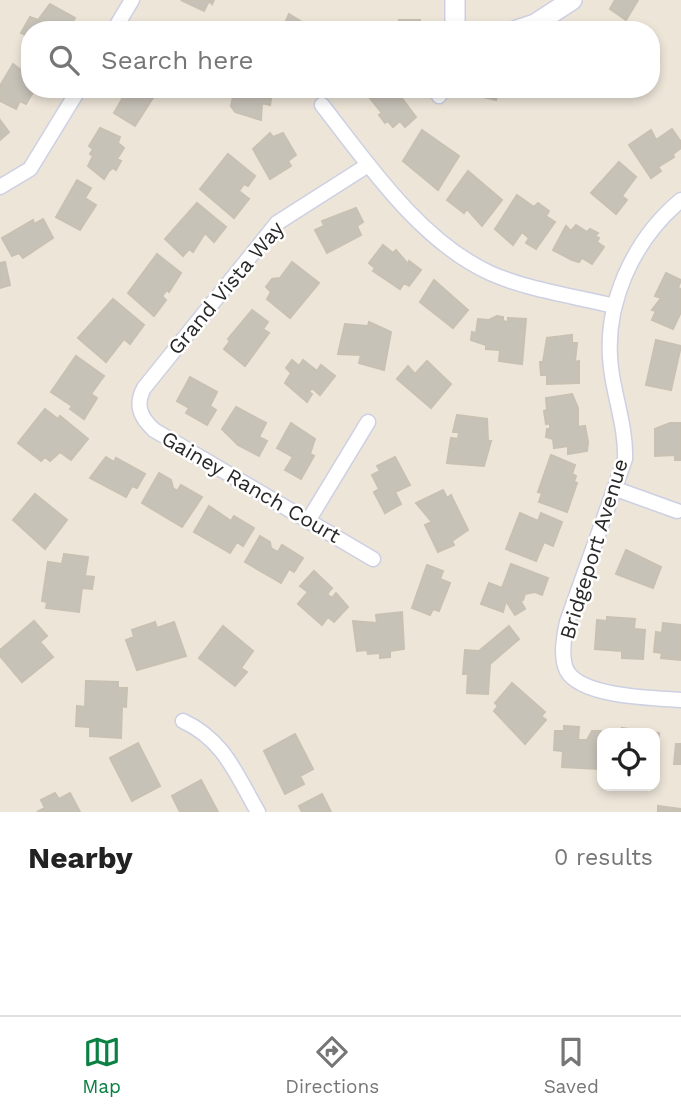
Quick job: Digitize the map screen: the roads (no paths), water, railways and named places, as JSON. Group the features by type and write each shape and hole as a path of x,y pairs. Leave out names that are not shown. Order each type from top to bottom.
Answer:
{"street":[{"path":"119,21 132,0"},
{"path":"455,0 455,21"},
{"path":"540,21 572,0"},
{"path":"0,187 30,169 73,98"},
{"path":"322,105 412,217 472,263 504,278 614,306"},
{"name":"Grand Vista Way","path":"139,405 144,388 277,223 308,200 368,165"},
{"name":"Bridgeport Avenue","path":"681,200 645,238 626,271 614,306 609,337 611,370 625,435 625,459 567,622 563,646 567,670 580,682 601,691 681,700"},
{"name":"Gainey Ranch Court","path":"139,405 144,421 154,430 373,559"},
{"path":"308,521 368,422"},
{"path":"616,489 677,511"},
{"path":"183,721 203,730 219,745 258,812"}]}
